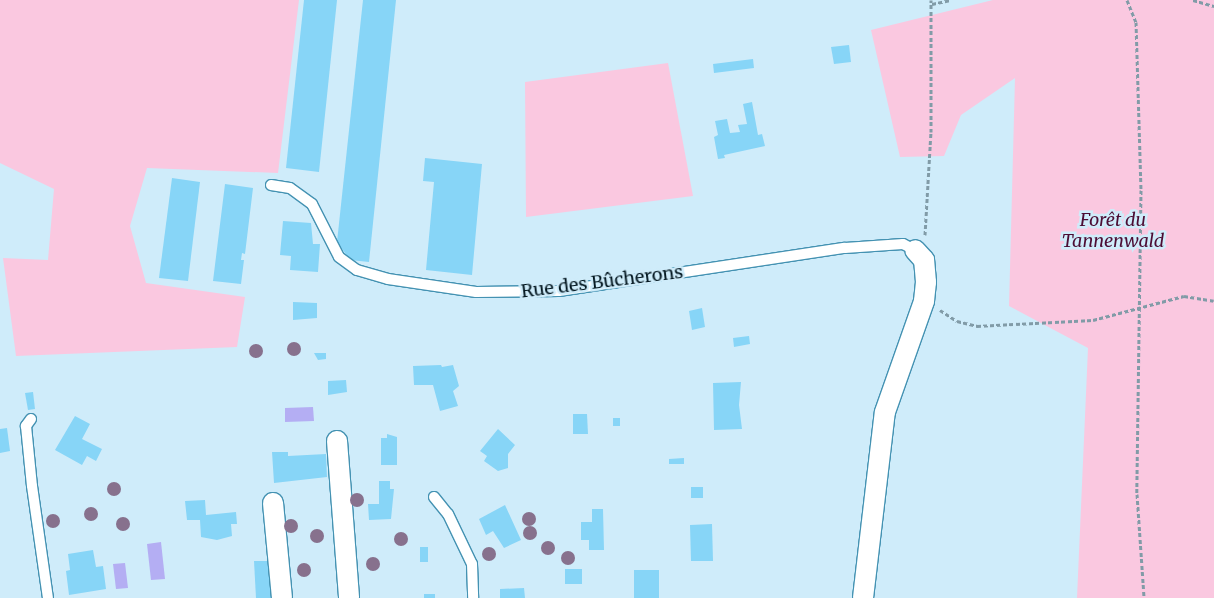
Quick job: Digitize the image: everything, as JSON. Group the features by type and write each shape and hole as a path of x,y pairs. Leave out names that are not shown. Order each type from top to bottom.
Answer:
{"street":[{"path":"863,598 884,412 924,301 924,260 915,250"},
{"path":"337,441 348,598"},
{"path":"273,503 282,598"}],"lane":[{"name":"Rue des Bûcherons","path":"271,184 290,188 312,204 339,257 357,270 388,279 476,292 519,294 559,291 845,248 903,244 915,250"},
{"path":"31,419 26,426 32,486 48,598"},
{"path":"434,497 448,514 472,564 473,598"}],"path":[{"path":"915,250 925,240 931,132 932,2 951,0"},
{"path":"1127,0 1136,22 1141,190 1137,494 1144,598"},
{"path":"1193,0 1214,6"},
{"path":"924,301 957,322 977,326 1092,320 1184,296 1214,301"}],"green space":[{"path":"0,0 299,0 278,173 147,168 130,226 146,283 245,297 237,347 16,356 3,258 48,260 54,189 0,163"},
{"name":"Forêt du Tannenwald","path":"993,0 1214,0 1214,598 1077,598 1088,348 1009,306 1015,78 961,115 944,156 900,157 871,30"},
{"path":"668,63 693,196 526,217 525,82"}],"shaded area":[{"path":"313,407 314,421 285,422 285,408"},
{"path":"161,542 165,579 151,580 147,544"},
{"path":"125,563 128,588 116,589 113,564"}],"building":[{"path":"304,0 337,0 319,172 286,168"},
{"path":"363,0 396,0 369,262 350,260 337,242"},
{"path":"849,45 851,62 834,64 831,47"},
{"path":"753,59 754,68 714,73 713,64"},
{"path":"752,102 758,135 762,134 765,146 724,155 725,158 718,159 714,137 718,135 715,121 727,119 730,133 740,132 738,125 747,124 743,104"},
{"path":"425,158 482,164 472,275 426,270 434,182 423,181"},
{"path":"172,178 200,182 188,281 159,278"},
{"path":"225,184 253,188 245,254 242,253 241,260 244,260 241,284 213,281"},
{"path":"283,221 311,223 313,244 320,244 318,272 290,270 291,256 280,255"},
{"path":"293,302 317,303 317,318 293,320"},
{"path":"702,308 705,327 692,330 689,311"},
{"path":"749,336 750,344 734,347 733,338"},
{"path":"314,353 326,353 326,359 318,360"},
{"path":"441,365 442,367 453,365 459,386 453,391 458,406 440,411 433,385 414,385 413,366"},
{"path":"346,380 347,392 328,395 328,381"},
{"path":"741,382 739,405 742,429 714,430 713,383"},
{"path":"33,392 35,409 28,410 25,393"},
{"path":"573,414 587,414 588,434 573,434"},
{"path":"75,416 90,424 82,439 102,449 96,461 87,456 82,465 55,450"},
{"path":"613,418 620,418 620,426 613,426"},
{"path":"7,428 10,451 0,453 0,429"},
{"path":"498,429 515,445 508,454 508,468 498,471 484,461 487,456 480,451"},
{"path":"387,434 397,437 397,465 381,465 381,438 387,438"},
{"path":"272,452 288,452 288,456 326,454 327,477 274,483"},
{"path":"684,458 684,464 669,464 669,459"},
{"path":"379,481 390,481 390,489 394,489 391,519 369,520 368,504 379,504"},
{"path":"691,487 703,487 703,498 691,498"},
{"path":"205,500 206,515 236,512 237,524 231,524 232,536 217,540 201,537 200,520 187,520 185,501"},
{"path":"505,505 521,540 504,548 493,531 486,535 479,519"},
{"path":"592,509 603,509 604,550 589,550 589,540 581,540 581,522 592,522"},
{"path":"712,524 713,561 691,561 690,525"},
{"path":"420,547 428,547 428,562 420,562"},
{"path":"93,550 96,567 103,566 106,589 69,595 66,571 70,570 68,554"},
{"path":"254,561 270,561 274,598 256,598"},
{"path":"565,569 582,569 582,584 565,584"},
{"path":"634,570 659,570 659,598 634,598"},
{"path":"524,588 525,598 500,598 500,589"},
{"path":"424,594 435,594 435,598 424,598"}]}
